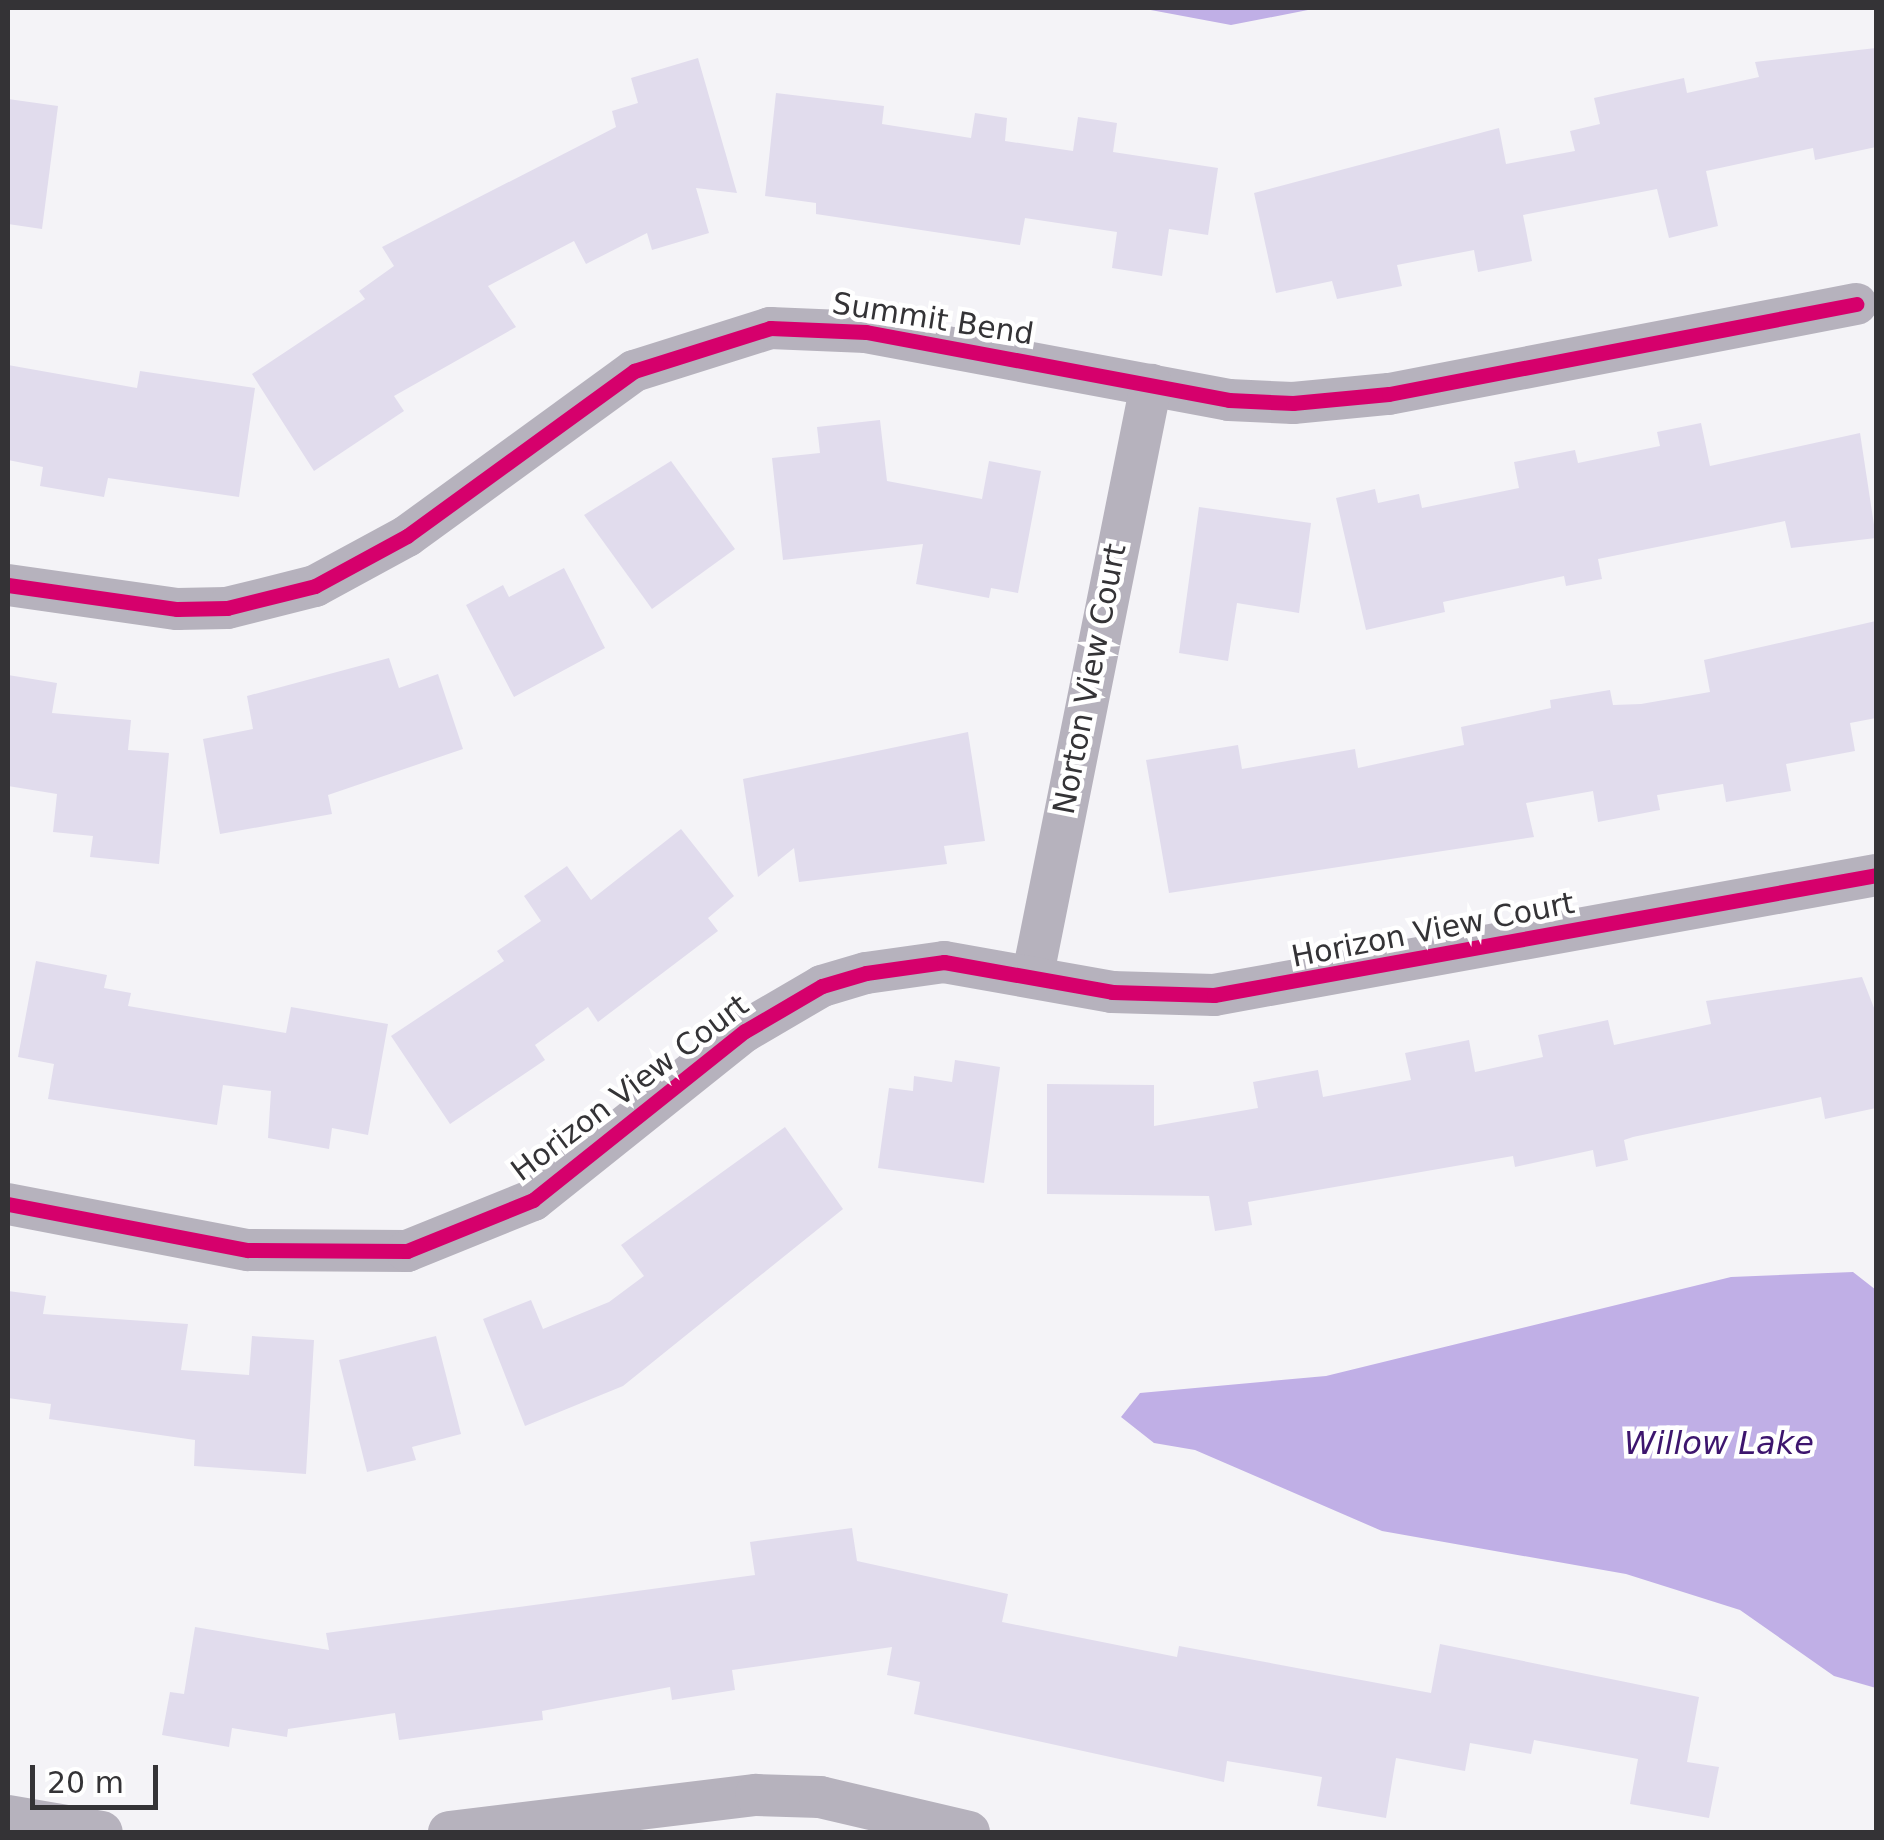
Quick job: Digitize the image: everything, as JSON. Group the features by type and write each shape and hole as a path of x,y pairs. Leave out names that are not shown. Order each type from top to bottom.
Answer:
{"street":[{"name":"Summit Bend","path":"8,585 176,609 227,608 315,586 407,536 634,371 770,328 866,332 1151,385 1293,403 1389,394 1856,304"},
{"name":"Norton View Court","path":"1033,974 1151,385"},
{"name":"Horizon View Court","path":"8,1204 248,1250 407,1252 533,1200 745,1031 822,986 944,962 1130,993 1265,990 1876,875"},
{"path":"449,1832 756,1796 820,1797 969,1832"},
{"path":"8,1816 102,1832"}],"water":[{"path":"1140,8 1318,8 1231,25"},
{"name":"Willow Lake","path":"1853,1272 1876,1290 1876,1688 1834,1676 1740,1610 1626,1574 1382,1531 1195,1450 1154,1443 1121,1417 1140,1393 1326,1376 1731,1277"}],"building":[{"path":"1876,48 1876,147 1815,160 1813,148 1706,171 1718,226 1669,238 1657,189 1523,215 1532,261 1478,272 1474,250 1397,265 1402,286 1337,299 1332,281 1276,293 1254,193 1499,128 1506,164 1575,151 1570,131 1600,124 1594,98 1684,78 1687,93 1759,77 1755,62"},
{"path":"698,58 737,193 696,188 709,233 652,250 647,233 586,264 574,241 488,286 516,327 394,396 404,411 314,471 252,374 365,299 359,291 394,266 382,247 616,127 612,111 638,103 631,78"},
{"path":"776,93 884,106 882,124 971,138 975,113 1007,118 1005,141 1073,151 1078,117 1117,123 1113,152 1218,168 1208,235 1169,229 1162,276 1112,268 1117,232 1025,218 1020,245 816,214 816,203 765,196"},
{"path":"8,99 58,106 42,229 8,224"},
{"path":"8,365 137,388 140,371 255,388 239,497 108,478 104,497 40,486 43,467 8,460"},
{"path":"880,420 887,481 982,499 989,461 1041,471 1018,593 991,588 989,598 916,584 923,544 783,560 772,458 820,453 817,427"},
{"path":"1701,423 1710,466 1860,433 1876,538 1791,548 1785,521 1598,559 1602,579 1566,586 1564,576 1443,602 1445,612 1366,630 1336,498 1375,489 1378,503 1419,494 1422,508 1519,488 1514,462 1575,450 1578,463 1660,446 1657,432"},
{"path":"671,461 735,549 652,609 584,515"},
{"path":"1199,507 1311,523 1299,613 1237,603 1228,661 1179,653"},
{"path":"564,568 605,648 514,697 466,605 503,585 509,597"},
{"path":"1876,621 1876,718 1850,723 1855,751 1786,764 1791,791 1726,802 1723,784 1657,795 1660,810 1598,822 1593,791 1526,803 1534,837 1169,893 1146,760 1238,745 1242,769 1355,749 1358,768 1464,745 1461,727 1551,708 1550,700 1610,690 1613,705 1641,704 1710,692 1704,660"},
{"path":"389,658 399,688 438,674 463,749 328,795 332,814 220,834 203,739 253,729 247,696"},
{"path":"8,675 57,683 52,713 131,720 128,750 169,753 159,864 90,857 93,836 53,832 57,794 8,786"},
{"path":"968,732 985,841 944,846 947,864 799,882 794,848 758,877 743,779"},
{"path":"681,829 734,896 708,918 718,931 598,1022 588,1007 535,1045 545,1060 450,1124 391,1036 504,961 497,951 541,921 524,896 567,866 591,900"},
{"path":"36,961 107,975 104,988 131,993 128,1006 286,1033 291,1007 388,1024 368,1135 332,1128 329,1149 268,1138 271,1091 223,1085 217,1125 48,1099 54,1064 18,1057"},
{"path":"1862,977 1876,1013 1876,1108 1825,1119 1821,1097 1633,1137 1624,1140 1628,1160 1596,1167 1593,1150 1515,1167 1513,1156 1248,1202 1252,1225 1215,1231 1209,1196 1047,1194 1047,1084 1154,1085 1154,1126 1258,1108 1253,1082 1318,1070 1323,1097 1411,1080 1405,1053 1469,1040 1475,1072 1543,1057 1538,1035 1608,1020 1614,1045 1711,1024 1706,1001"},
{"path":"955,1060 1000,1067 984,1183 878,1168 889,1088 913,1091 914,1076 952,1082"},
{"path":"785,1127 843,1209 623,1386 525,1426 483,1319 531,1300 543,1329 609,1302 644,1276 621,1245"},
{"path":"8,1291 46,1296 43,1314 188,1324 181,1370 249,1375 252,1336 314,1340 306,1474 194,1466 195,1440 49,1419 51,1404 8,1398"},
{"path":"436,1336 461,1434 412,1447 416,1460 367,1472 339,1360"},
{"path":"852,1528 857,1561 1008,1594 1002,1622 1177,1657 1179,1646 1431,1693 1440,1644 1699,1697 1687,1762 1719,1767 1709,1818 1630,1804 1638,1759 1534,1740 1531,1754 1470,1743 1465,1771 1396,1758 1386,1818 1317,1806 1322,1777 1227,1761 1224,1782 914,1714 920,1682 887,1675 892,1647 732,1670 735,1690 672,1700 670,1687 542,1711 543,1720 399,1740 395,1713 288,1729 287,1737 232,1728 229,1747 162,1735 170,1692 184,1694 195,1627 329,1650 326,1633 755,1575 750,1542"}],"cycle path":[{"path":"8,585 177,609 227,608 315,586 407,536 634,371 770,328 866,332 1229,400 1293,403 1389,394 1856,304"},
{"path":"8,1204 248,1250 407,1251 533,1200 745,1031 822,986 866,973 944,962 1112,992 1214,995 1876,875"}]}
